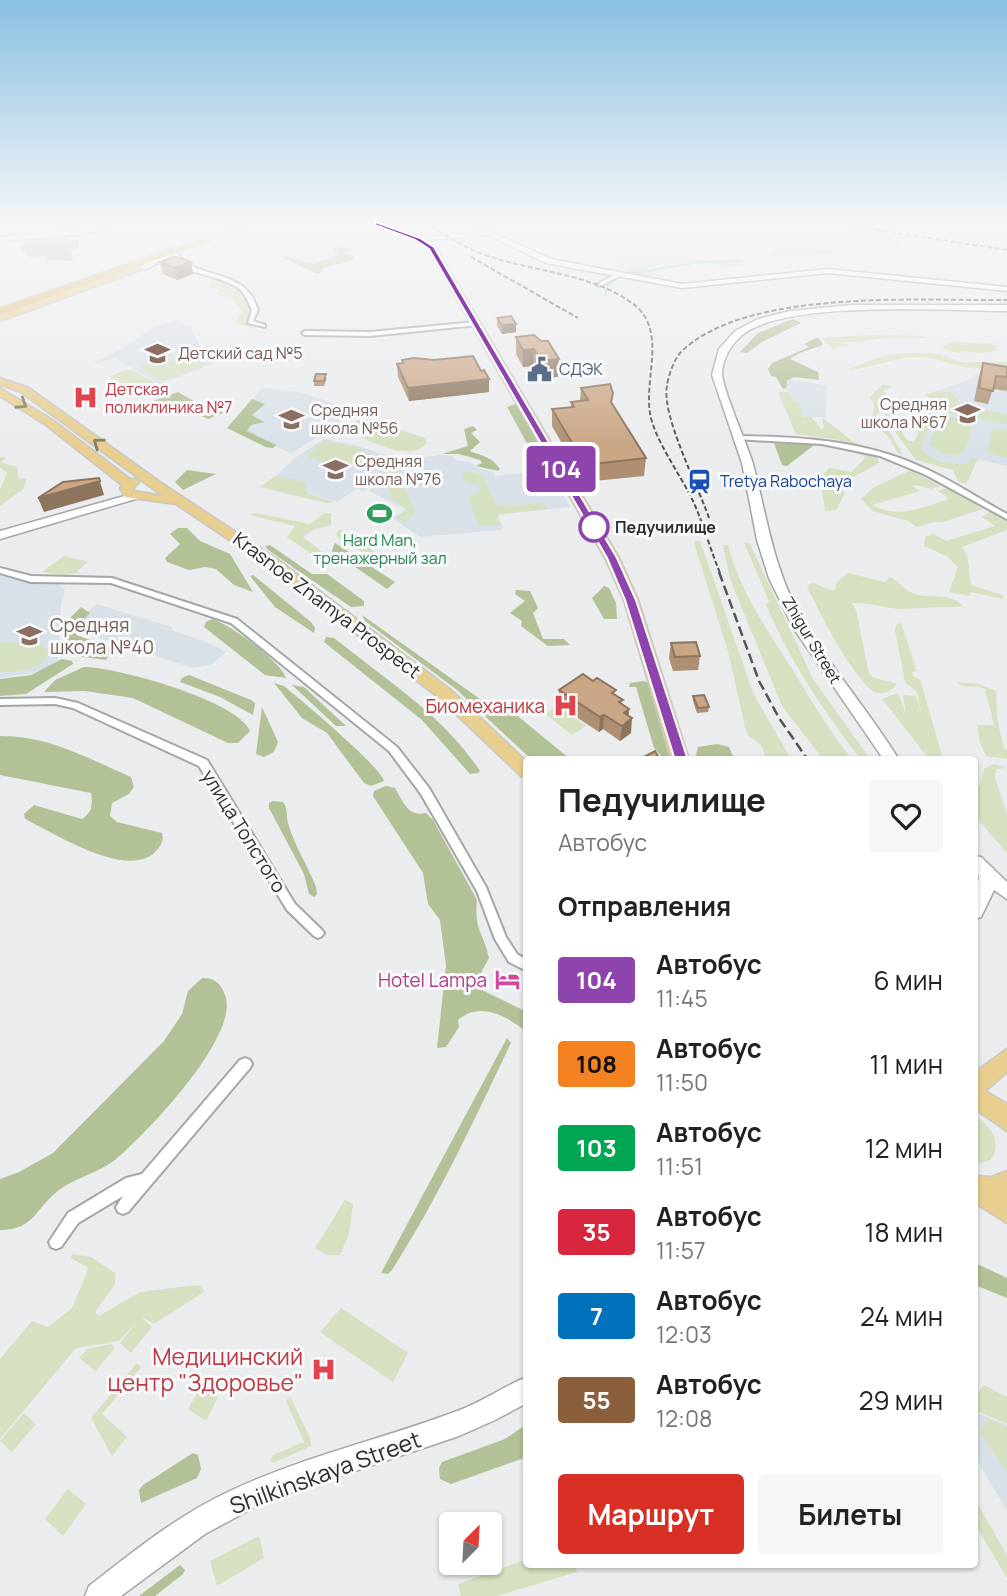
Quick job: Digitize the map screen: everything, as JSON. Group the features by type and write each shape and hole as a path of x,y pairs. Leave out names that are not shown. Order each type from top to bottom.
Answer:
{"highway":[{"path":"0,309 32,297"},
{"path":"0,309 35,297"}],"main road":[{"path":"0,318 58,297"},
{"path":"461,297 621,577 680,756"},
{"name":"Zhigur Street","path":"889,756 801,629 775,578 763,540 747,463 717,375 717,361 730,341 757,323 782,315 828,309 1007,308"},
{"path":"0,380 13,385 73,425 153,483 153,491 133,490 103,506 0,535"},
{"path":"0,391 59,429 133,490 183,502"},
{"path":"59,429 73,425"},
{"name":"Krasnoe Znamya Prospect","path":"153,483 273,563 445,694 523,768"},
{"path":"978,865 1007,891"},
{"path":"978,907 984,896 988,875"},
{"path":"978,1083 1007,1059"},
{"path":"978,1099 995,1108 1007,1120"},
{"path":"978,1189 992,1189 1007,1182"},
{"path":"978,1191 1007,1211"},
{"name":"Shilkinskaya Street","path":"99,1596 176,1536 204,1518 258,1492 492,1411 523,1392"}],"street":[{"path":"249,297 255,310 250,322 263,326"},
{"path":"305,333 370,334 476,324"},
{"path":"738,438 820,440 871,451 912,465 1007,517"},
{"path":"0,569 32,579 112,581 233,621 393,749 425,791 482,890 502,939 513,958 523,964"},
{"name":"улица Толстого","path":"0,702 55,701 75,705 204,763 291,907 318,933"},
{"path":"123,1207 245,1064"},
{"path":"56,1242 69,1220 131,1183 146,1180"}],"shaded area":[{"name":"Детский сад №5","path":"175,320 190,327 205,355 216,363 159,384 115,358 93,362 120,350 152,328"},
{"name":"Средняя школа №67","path":"977,373 1007,375 1007,466 979,460 965,464 947,463 928,457 915,443 919,427 932,404 938,402 924,395 969,380"},
{"path":"781,377 827,386 826,417 805,417 792,402"},
{"name":"Средняя школа №56","path":"262,388 299,392 358,411 292,453 230,428"},
{"path":"324,439 359,446 400,461 439,455 452,456 456,460 470,462 477,468 494,472 494,476 550,470 570,507 497,515 503,527 500,530 420,537 392,518 406,510 369,491 384,474 363,492 358,488 337,502 271,481 295,458"},
{"name":"Средняя школа №40","path":"0,570 25,577 59,580 59,585 65,589 61,604 58,659 51,666 32,673 0,678"},
{"path":"97,604 172,627 172,630 226,652 211,665 193,668 68,628"},
{"path":"978,1413 1007,1425 1007,1511 978,1462"}],"green space":[{"path":"246,297 251,311 247,321 257,329 234,323 244,311 231,299"},
{"path":"793,319 801,323 762,342 747,353 740,352 758,333"},
{"path":"874,335 927,338 831,342 850,345 833,349 822,338"},
{"path":"819,338 823,345 790,359 818,372 819,380 795,377 787,380 786,388 783,389 768,369 772,363 809,347 804,344"},
{"path":"953,342 993,343 999,350 982,353 960,351 961,354 944,349 943,346"},
{"path":"940,354 960,362 1007,362 1007,368 968,368 919,357 848,369 886,355"},
{"path":"193,359 207,365 161,381 138,367 155,362"},
{"path":"125,370 133,370 154,382 155,386 136,391 109,377"},
{"path":"883,384 893,387 883,391 886,394 876,418 885,425 903,455 898,453 873,420 874,402 869,398"},
{"path":"937,391 951,392 959,401 958,405 1007,414 1007,424 937,411 932,413 921,449 937,460 950,463 970,463 971,458 978,459 966,484 958,481 953,470 916,460 885,418 885,413 890,414 907,440 914,442 934,404 940,402 926,395"},
{"path":"178,392 211,411 225,412 208,419 179,406 147,414 121,414 113,409 126,404 137,407"},
{"path":"778,392 789,392 794,401 799,402 803,417 811,417 822,430 822,417 852,441 864,446 796,434"},
{"path":"252,399 265,404 252,415 264,422 251,425 247,431 276,445 273,448 227,428"},
{"path":"515,404 552,468 536,469 533,462 535,458 507,407"},
{"path":"948,416 963,419 971,425 967,446 963,452 953,455 943,453 930,444 937,420"},
{"path":"369,419 425,438 427,443 419,449 400,451 348,432 348,427 356,421"},
{"path":"473,426 477,430 471,433 480,442 470,451 490,459 500,469 498,471 476,466 482,463 480,460 459,454 442,454 468,446 464,429"},
{"path":"1007,430 1007,458 987,450 992,431"},
{"path":"323,441 357,447 381,461 344,465 307,456"},
{"path":"774,443 814,445 787,466 782,465"},
{"path":"849,450 877,455 879,463 839,485 845,493 836,510 825,511 824,487 820,487 822,477 829,468 852,472 866,457"},
{"path":"0,457 6,458 1,462 17,467 19,479 27,478 23,489 0,506 0,490 7,473 0,467"},
{"path":"187,470 216,474 183,490 175,482"},
{"path":"911,470 941,486 931,489 915,485 913,487 920,491 874,506 893,512 921,508 949,499 938,491 948,488 983,509 917,527 908,521 873,511 861,499 873,488"},
{"path":"398,471 415,511 406,523 396,517 407,510 393,499 385,484 364,484 374,475"},
{"path":"466,471 483,476 496,504 505,506 543,503 548,509 497,514 500,526 478,525 468,496 479,493 480,489 478,485 464,481 462,474"},
{"path":"275,476 306,482 307,493 334,502 326,503 260,487"},
{"path":"990,512 1007,520 1007,530 962,547 968,560 971,585 1002,595 1004,599 971,592 969,596 949,592 958,567 948,557 924,546 925,537 933,534 946,541 995,526 982,517"},
{"path":"255,513 310,524 325,513 331,513 331,525 315,529 303,537 333,560 323,562 287,537 295,526 250,515"},
{"path":"178,528 187,528 200,541 230,554 253,592 234,585 216,569 205,567 189,570 167,562 165,558 180,544 170,534"},
{"path":"339,529 348,532 395,567 385,567 338,537 336,534"},
{"path":"700,541 754,695 789,756 766,756 761,745 748,736 728,651 694,543"},
{"path":"335,542 395,582 387,589 332,551"},
{"path":"744,542 749,543 752,548 813,679 868,756 859,756 821,705 775,626 766,605 769,601"},
{"path":"270,545 312,574 327,574 364,601 364,606 351,607 268,550 265,546"},
{"path":"723,545 728,545 739,578 763,624 820,715 850,756 821,756 782,706 730,579"},
{"path":"64,556 88,562 77,571 81,573 62,575 42,572"},
{"path":"848,573 885,582 890,577 913,594 950,598 962,607 901,609 852,603 856,610 869,674 874,678 896,683 895,687 885,692 875,692 857,674 807,586 813,583 834,591 838,581"},
{"path":"253,575 311,622 315,628 314,633 275,607 250,576"},
{"path":"604,586 609,588 616,603 617,619 604,619 592,598"},
{"path":"516,590 530,591 538,608 533,613 543,639 564,639 570,645 548,646 521,626 522,621 510,613 525,601 515,594"},
{"path":"81,607 90,613 78,625 76,635 112,648 106,660 76,656 68,651 62,626"},
{"path":"362,615 494,709 514,713 566,756 528,756 457,690 365,621"},
{"path":"212,619 254,644 275,663 286,678 265,675 204,627 206,622"},
{"path":"901,623 917,671 912,672 913,677 920,679 942,756 927,756 882,699 898,693 906,714 903,695 916,696 922,716 917,692 905,682 896,625"},
{"path":"326,637 334,638 431,715 449,732 480,771 470,774 422,720 324,642"},
{"path":"0,642 41,644 49,651 46,658 35,667 22,671 0,672"},
{"path":"62,659 72,661 73,664 26,694 0,696 0,679 31,675"},
{"path":"84,667 148,679 201,698 224,708 241,720 250,731 238,743 228,743 133,698 85,691 44,692 55,680"},
{"path":"189,675 251,700 255,703 253,715 220,697 180,682"},
{"path":"648,682 669,756 661,756 654,748 636,687 629,687 630,683"},
{"path":"957,682 978,684 996,691 997,718 1004,749 1007,750 1007,759 986,756 980,743 977,725 994,725 985,689 963,686"},
{"path":"274,683 284,686 339,734 370,762 384,781 371,786 364,783 327,733 302,718"},
{"path":"292,685 304,687 346,726 336,726"},
{"path":"557,706 586,726 572,735 545,714"},
{"path":"262,707 278,742 274,752 264,757 256,754"},
{"path":"0,736 52,744 131,777 134,787 129,794 112,803 110,816 117,822 162,833 159,847 143,859 127,861 109,858 71,843 25,819 24,814 34,805 82,819 91,808 91,793 0,775"},
{"path":"717,744 729,747 733,756 696,756 698,747"},
{"path":"994,764 1006,768 996,769 995,778 1007,814 1007,853 978,819 978,786 984,769"},
{"path":"386,786 395,788 411,811 426,813 433,820 477,900 478,924 489,958 474,986 523,1010 523,1029 502,1016 484,1011 476,1012 458,1020 459,1027 446,1047 437,1048 446,966 440,920 428,904 423,873 373,796 374,791"},
{"path":"283,802 286,807 291,831 316,887 317,894 314,897 309,894 304,874 269,808 269,803"},
{"path":"202,978 219,984 225,995 226,1013 219,1034 188,1083 116,1159 59,1190 28,1222 12,1229 0,1230 0,1179 53,1153 164,1041 182,1014 188,991"},
{"path":"507,1038 511,1043 441,1186 392,1270 388,1274 381,1273"},
{"path":"978,1118 989,1128 996,1143 994,1155 989,1161 978,1163"},
{"path":"345,1200 353,1204 349,1234 340,1255 327,1255 315,1248"},
{"path":"72,1254 91,1257 115,1273 115,1284 95,1312 99,1316 140,1292 197,1285 202,1286 204,1292 157,1322 153,1323 141,1317 152,1327 131,1353 120,1343 138,1321 119,1341 76,1348 0,1439 0,1359 32,1321 48,1327 72,1308 88,1270 71,1258"},
{"path":"978,1264 1007,1278 1007,1298 978,1286"},
{"path":"341,1308 408,1353 393,1382 320,1332"},
{"path":"111,1344 115,1348 96,1371 79,1358 87,1349"},
{"path":"137,1363 141,1367 102,1414 127,1437 112,1456 91,1418"},
{"path":"984,1385 1007,1397 1007,1424 978,1411 978,1393"},
{"path":"201,1387 218,1397 206,1421 188,1409"},
{"path":"290,1396 310,1438 311,1446 273,1463 273,1455 304,1442 286,1401"},
{"path":"24,1413 36,1424 12,1452 0,1441"},
{"path":"987,1418 1007,1427 1007,1472 979,1433"},
{"path":"523,1427 523,1458 451,1484 440,1479 439,1468 442,1462 505,1439"},
{"path":"193,1453 198,1455 201,1469 197,1478 141,1503 139,1490 143,1485"},
{"path":"68,1489 86,1504 63,1536 45,1519"},
{"path":"978,1504 1007,1555 1007,1578 978,1529"},
{"path":"259,1536 264,1558 217,1586 210,1561"},
{"path":"523,1560 523,1568 576,1568 577,1572 496,1596 461,1596 458,1584 483,1575 502,1575 502,1568"},
{"path":"180,1565 185,1570 183,1574 155,1596 139,1596"}],"building":[{"path":"511,316 516,324 502,325 497,318"},
{"path":"534,335 541,341 548,341 559,359 541,361 534,349 523,350 516,337"},
{"path":"473,356 489,379 408,388 397,364 403,363 402,360 414,358 434,360"},
{"path":"983,363 1007,367 1007,377 996,376 993,391 979,388"},
{"path":"316,374 326,374 324,381 314,381"},
{"path":"610,384 613,393 611,402 646,458 585,465 552,409 574,407 571,402 588,400 581,388"},
{"path":"99,478 100,481 38,498 63,482"},
{"path":"696,642 700,656 675,657 671,643"},
{"path":"583,674 593,681 597,678 616,690 612,693 623,700 619,702 629,709 624,713 632,718 622,726 604,715 600,717 559,690"},
{"path":"704,695 709,707 698,708 693,696"}],"railway":[{"path":"542,297 578,318"},
{"path":"623,297 643,314 649,326 652,339 649,399 652,423 692,499 720,573"},
{"path":"709,518 675,433 667,399 670,373 681,352 710,331 747,317 790,308 882,300 1007,300"},
{"path":"719,572 759,681 779,718 805,756"}],"bus line":[{"name":"104","path":"461,297 612,558 631,600 680,756"}],"place":[{"name":"Детский сад №5","path":"158,353"},
{"name":"СДЭК","path":"539,369"},
{"name":"Детская поликлиника №7","path":"85,398"},
{"name":"Средняя школа №67","path":"967,413"},
{"name":"Средняя школа №56","path":"291,419"},
{"name":"Средняя школа №76","path":"335,470"},
{"name":"Tretya Rabochaya","path":"700,481"},
{"name":"Hard Man, тренажерный зал","path":"380,514"},
{"name":"Педучилище","path":"594,527"},
{"name":"Средняя школа №40","path":"30,636"},
{"name":"Биомеханика","path":"565,706"},
{"name":"Hotel Lampa","path":"507,980"},
{"name":"Медицинский центр \"Здоровье\"","path":"323,1369"}]}
